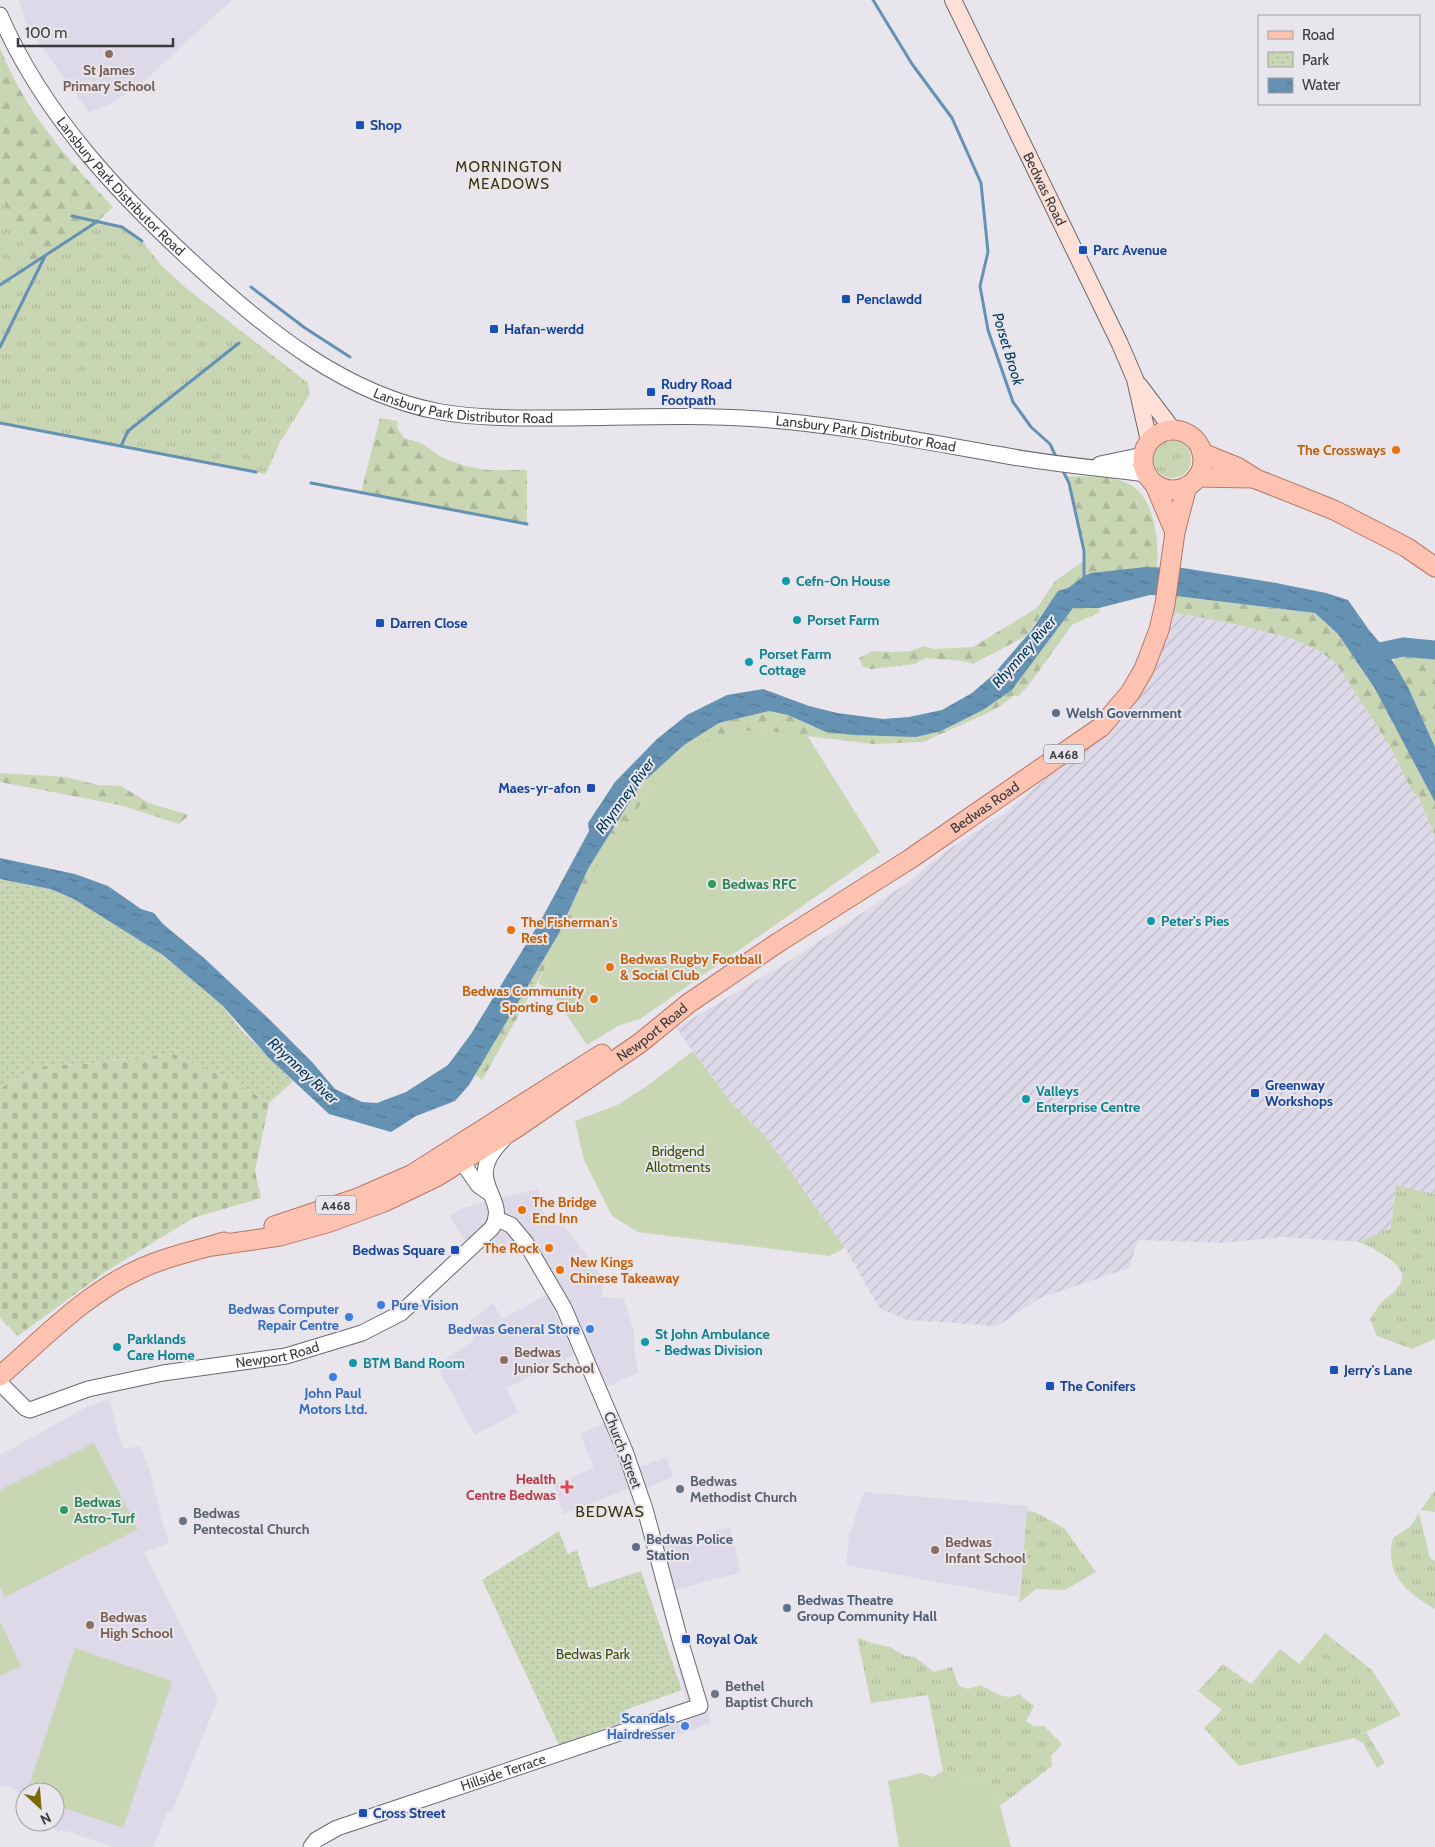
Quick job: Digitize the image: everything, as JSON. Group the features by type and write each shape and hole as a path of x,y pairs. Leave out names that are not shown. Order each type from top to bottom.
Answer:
{"main road":[{"name":"Bedwas Road","path":"953,0 995,83 1135,379"},
{"path":"1135,379 1172,430"},
{"path":"1135,379 1146,448"},
{"path":"1146,448 1164,431 1172,430 1190,435 1202,453 1236,467 1256,479 1334,510 1406,547 1435,567"},
{"name":"A468","path":"1146,448 1151,480"},
{"name":"A468","path":"1192,482 1203,461 1202,453"},
{"path":"1151,480 1171,490 1192,482 1256,479"},
{"name":"Bedwas Road","path":"1151,480 1175,532"},
{"name":"Bedwas Road","path":"689,1003 779,942 910,859 1101,727 1122,705 1140,675 1159,630 1165,604 1175,532 1192,482"},
{"name":"Newport Road","path":"0,1376 73,1313 117,1281 154,1263 212,1246 378,1190 511,1131 640,1043 689,1003"},
{"name":"Newport Road","path":"212,1246 280,1236 335,1221 403,1194 446,1171 462,1153 634,1034 689,1003"}],"street":[{"name":"Lansbury Park Distributor Road","path":"0,15 34,79 64,124 104,174 158,231 233,298 298,349 341,376 377,392 424,408 487,417 711,418 828,425 1048,462 1089,467 1151,480"},
{"name":"Lansbury Park Distributor Road","path":"1089,467 1146,448"},
{"path":"484,1185 489,1156 511,1131"},
{"path":"462,1153 497,1207 497,1219"},
{"path":"446,1171 484,1185"},
{"name":"Newport Road","path":"0,1383 25,1408 30,1410 88,1389 163,1373 286,1356 362,1333 401,1313 488,1232 497,1219"},
{"name":"Church Street","path":"497,1219 511,1225 522,1239 564,1308 615,1427 646,1509 680,1640 700,1706"},
{"name":"Hillside Terrace","path":"311,1847 316,1840 337,1828 700,1706"}],"shaded area":[{"name":"St James Primary School","path":"19,0 232,0 143,82 111,104 89,112 27,27"},
{"path":"1173,612 1230,623 1290,638 1316,649 1335,662 1390,746 1412,791 1418,795 1435,836 1435,1194 1396,1185 1391,1228 1359,1242 1281,1237 1222,1243 1138,1240 1129,1268 1040,1298 997,1326 907,1320 879,1308 845,1248 765,1136 730,1101 676,1028 783,965 903,886 945,852 1006,812 1064,763 1166,638"},
{"path":"538,1189 546,1225 564,1226 574,1238 602,1276 602,1297 624,1299 634,1332 634,1348 638,1372 605,1388 639,1467 667,1457 673,1477 644,1489 664,1546 730,1527 741,1572 672,1591 711,1723 662,1741 654,1715 687,1704 645,1534 631,1488 563,1514 554,1484 594,1468 580,1434 609,1421 551,1296 520,1244 501,1255 483,1233 468,1245 449,1216 463,1208"},
{"name":"Bedwas Junior School","path":"547,1295 574,1355 506,1388 518,1412 475,1435 436,1365 475,1340 467,1324 493,1303 502,1319"},
{"name":"Bedwas High School","path":"109,1399 123,1449 140,1446 151,1474 169,1543 144,1552 218,1699 172,1812 167,1812 154,1847 114,1847 65,1831 65,1782 15,1782 15,1790 11,1786 0,1787 0,1455 87,1407"},
{"name":"Bedwas Infant School","path":"864,1492 1028,1506 1018,1597 846,1565 849,1535"}],"green space":[{"path":"0,48 21,92 48,133 79,171 113,207 98,221 29,266 19,230 0,198"},
{"path":"0,198 19,229 29,266 98,221 122,227 142,241 161,265 186,288 308,383 310,394 280,442 266,474 0,423"},
{"path":"380,418 397,421 398,429 404,438 421,443 443,458 465,466 488,470 527,470 527,524 361,492"},
{"path":"1172,440 1186,445 1191,459 1186,473 1172,478 1158,473 1153,459 1158,445"},
{"path":"1065,476 1120,480 1136,489 1144,498 1153,520 1156,533 1157,567 1084,576 1068,588 1058,592 1026,636 973,664 964,661 926,658 915,664 871,669 863,667 859,658 873,651 910,651 924,646 934,649 973,647 1037,608 1055,581 1084,561 1084,551 1069,483"},
{"path":"1176,596 1315,613 1338,634 1385,705 1435,802 1435,836 1418,795 1412,791 1390,746 1335,662 1316,649 1290,638 1230,623 1173,612"},
{"path":"1073,608 1099,608 1100,612 1072,625 1028,686 1017,697 1014,695 1002,705 983,715 923,742 873,744 757,730 688,753 660,779 596,868 565,933 482,1080 475,1074 558,935 588,869 640,785 684,745 719,723 769,711 788,715 814,727 941,731 983,710 1012,690"},
{"path":"1397,652 1435,655 1435,747 1408,687 1395,668 1394,659"},
{"name":"Bedwas RFC","path":"757,730 807,735 880,852 640,1019 618,1026 587,1045 550,990 538,983 596,868 616,837 660,779 688,753 713,737 729,732"},
{"path":"0,773 66,777 98,785 121,786 149,803 189,815 179,824 120,805 0,782"},
{"path":"0,879 50,889 72,898 163,955 223,1006 242,1031 293,1081 269,1103 235,1082 172,1053 97,1063 40,1066 0,1088"},
{"name":"Bridgend Allotments","path":"693,1051 730,1101 765,1136 845,1248 829,1256 638,1232 612,1216 584,1160 575,1121 617,1105 647,1086"},
{"path":"172,1053 235,1082 269,1103 255,1171 261,1198 193,1218 105,1272 18,1336 0,1318 0,1088 40,1066 97,1063"},
{"path":"1396,1185 1435,1194 1435,1339 1412,1349 1377,1336 1370,1319 1379,1305 1399,1286 1402,1275 1395,1263 1359,1242 1391,1228"},
{"name":"Bedwas Astro-Turf","path":"94,1443 138,1529 5,1597 0,1587 0,1490"},
{"path":"1435,1490 1435,1512 1421,1510"},
{"path":"1027,1511 1035,1512 1064,1528 1096,1572 1065,1590 1036,1589 1019,1603"},
{"path":"1419,1513 1430,1558 1435,1561 1435,1609 1424,1603 1407,1589 1395,1572 1392,1562 1393,1538 1411,1526"},
{"name":"Bedwas Park","path":"559,1531 568,1554 577,1550 589,1588 641,1571 682,1690 625,1710 628,1720 559,1745 482,1580"},
{"path":"0,1621 21,1666 0,1676"},
{"path":"1325,1633 1372,1670 1401,1715 1366,1732 1385,1763 1377,1768 1363,1743 1354,1738 1239,1766 1204,1728 1222,1710 1198,1691 1223,1664 1251,1684 1280,1649 1299,1664"},
{"path":"857,1637 871,1643 890,1647 905,1656 915,1657 934,1672 952,1667 959,1686 968,1689 980,1685 994,1693 1009,1697 1019,1694 1034,1706 1026,1721 1034,1726 1044,1726 1062,1744 1051,1756 1052,1766 1000,1806 997,1785 943,1771 928,1695 871,1703"},
{"path":"75,1648 172,1681 123,1828 65,1808 65,1782 30,1782"},
{"path":"943,1771 997,1785 1000,1806 1011,1847 899,1847 888,1781 921,1773 932,1777"}],"water":[{"name":"Rhymney River","path":"1146,567 1183,568 1276,583 1326,593 1348,600 1386,650 1408,687 1435,747 1435,802 1375,689 1338,634 1315,613 1176,596 1150,595 1099,608 1073,608 1012,690 983,710 941,731 916,737 826,732 788,715 769,711 719,723 684,745 640,785 588,869 558,935 469,1085 455,1101 416,1116 391,1132 329,1114 269,1058 223,1006 163,955 72,898 50,889 0,879 0,858 75,874 108,886 141,909 154,913 163,924 204,958 269,1019 312,1062 335,1089 362,1102 377,1103 406,1092 448,1065 471,1034 541,920 589,831 588,823 615,782 657,739 687,715 727,695 763,689 809,706 837,713 883,719 909,717 942,710 972,693 993,675 1031,631 1058,591 1068,588 1091,573"}],"waterway":[{"name":"Porset Brook","path":"873,0 912,64 952,118 981,183 988,252 980,286 988,330 1013,402 1031,427 1050,444 1057,459"},
{"path":"72,216 122,227 142,241"},
{"path":"0,285 98,221"},
{"path":"0,347 45,256"},
{"path":"251,287 305,328 350,357"},
{"path":"121,446 128,431 239,343"},
{"path":"0,423 256,472"},
{"name":"Porset Brook","path":"1062,469 1069,483 1084,551 1084,580"},
{"path":"311,483 527,524"},
{"path":"1371,654 1403,647 1435,650"}],"place":[{"name":"St James Primary School","path":"109,54"},
{"name":"Shop","path":"360,125"},
{"name":"Parc Avenue","path":"1083,250"},
{"name":"Penclawdd","path":"846,299"},
{"name":"Hafan-werdd","path":"494,329"},
{"name":"Rudry Road Footpath","path":"651,392"},
{"name":"The Crossways","path":"1396,450"},
{"name":"Cefn-On House","path":"786,581"},
{"name":"Porset Farm","path":"797,620"},
{"name":"Darren Close","path":"380,623"},
{"name":"Porset Farm Cottage","path":"749,662"},
{"name":"Welsh Government","path":"1056,713"},
{"name":"Maes-yr-afon","path":"591,788"},
{"name":"Bedwas RFC","path":"712,884"},
{"name":"Peter's Pies","path":"1151,921"},
{"name":"The Fisherman's Rest","path":"511,930"},
{"name":"Bedwas Rugby Football & Social Club","path":"610,967"},
{"name":"Bedwas Community Sporting Club","path":"594,999"},
{"name":"Greenway Workshops","path":"1255,1093"},
{"name":"Valleys Enterprise Centre","path":"1026,1099"},
{"name":"The Bridge End Inn","path":"522,1210"},
{"name":"The Rock","path":"549,1248"},
{"name":"Bedwas Square","path":"455,1250"},
{"name":"New Kings Chinese Takeaway","path":"560,1270"},
{"name":"Pure Vision","path":"381,1305"},
{"name":"Bedwas Computer Repair Centre","path":"349,1317"},
{"name":"Bedwas General Store","path":"590,1329"},
{"name":"St John Ambulance - Bedwas Division","path":"645,1342"},
{"name":"Parklands Care Home","path":"117,1347"},
{"name":"Bedwas Junior School","path":"504,1360"},
{"name":"BTM Band Room","path":"353,1363"},
{"name":"Jerry's Lane","path":"1334,1370"},
{"name":"John Paul Motors Ltd.","path":"333,1377"},
{"name":"The Conifers","path":"1050,1386"},
{"name":"Health Centre Bedwas","path":"567,1487"},
{"name":"Bedwas Methodist Church","path":"680,1489"},
{"name":"Bedwas Astro-Turf","path":"64,1510"},
{"name":"Bedwas Pentecostal Church","path":"183,1521"},
{"name":"Bedwas Police Station","path":"636,1547"},
{"name":"Bedwas Infant School","path":"935,1550"},
{"name":"Bedwas Theatre Group Community Hall","path":"787,1608"},
{"name":"Bedwas High School","path":"90,1625"},
{"name":"Royal Oak","path":"686,1639"},
{"name":"Bethel Baptist Church","path":"715,1694"},
{"name":"Scandals Hairdresser","path":"685,1726"},
{"name":"Cross Street","path":"363,1813"}],"district":[{"name":"MORNINGTON MEADOWS","path":"509,176"},
{"name":"BEDWAS","path":"610,1511"}]}
